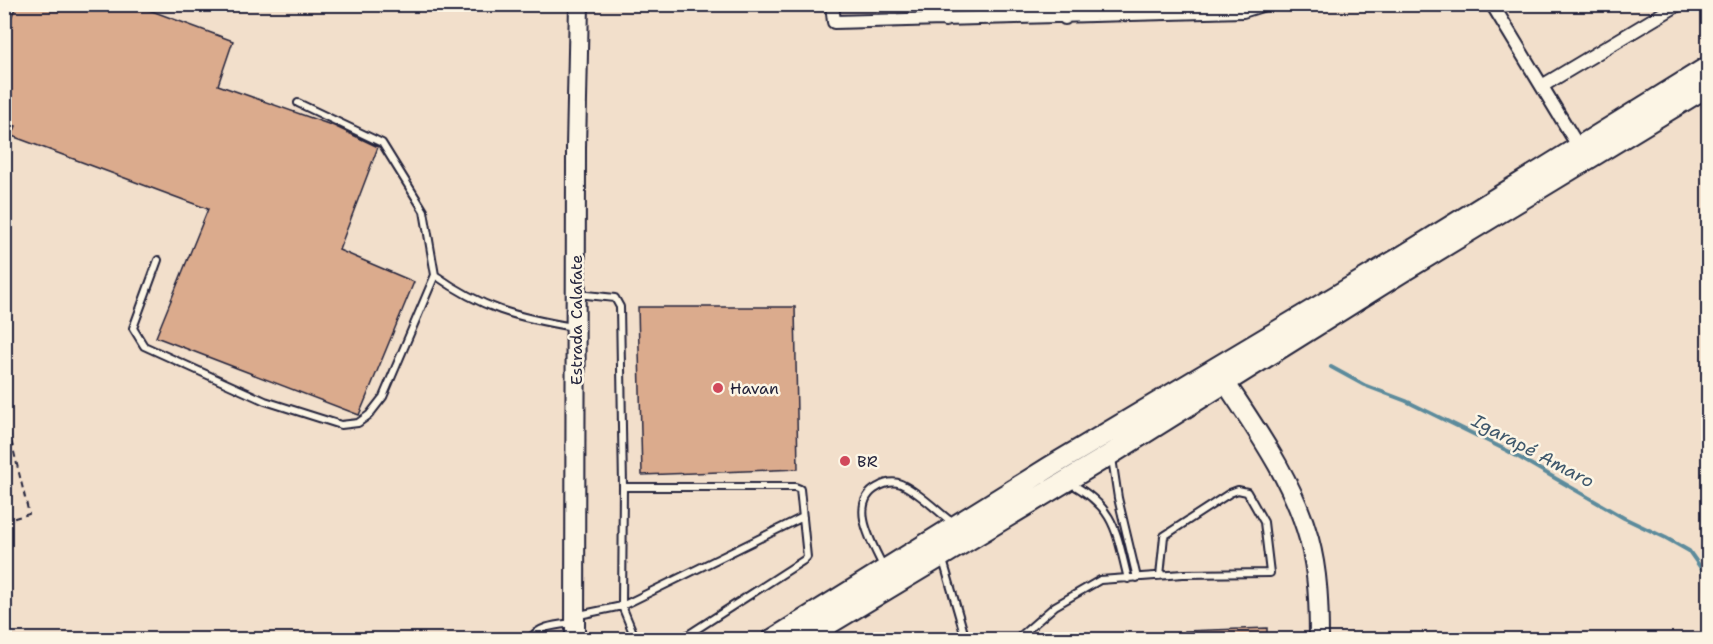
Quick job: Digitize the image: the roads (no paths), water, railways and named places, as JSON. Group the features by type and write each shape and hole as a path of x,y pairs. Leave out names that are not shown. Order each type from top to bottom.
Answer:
{"main road":[{"path":"772,639 1224,361 1398,259 1708,67"},
{"path":"802,639 1067,481 1708,86"}],"street":[{"name":"Estrada Calafate","path":"574,631 579,4"},
{"path":"832,4 834,22 1243,12 1265,4"},
{"path":"944,4 945,20"},
{"path":"1065,4 1065,18"},
{"path":"1492,4 1578,146"},
{"path":"1542,86 1679,4"},
{"path":"1225,382 1268,448 1300,511 1310,541 1316,576 1319,639"}],"lane":[{"path":"159,260 133,328 144,346 265,401 341,425 358,423 369,415 383,397 435,275 424,211 382,143 298,103"},
{"path":"435,275 463,295 495,310 576,328"},
{"path":"577,294 615,298 620,307 622,606 636,639"},
{"path":"1111,454 1118,498 1137,578"},
{"path":"1067,481 1103,506 1116,529 1128,579"},
{"path":"884,569 866,529 864,509 868,495 876,488 886,483 899,483 956,526"},
{"path":"623,487 798,487 807,557 680,639"},
{"path":"1016,639 1055,606 1091,583 1160,576 1270,573 1264,522 1247,492 1238,490 1230,493 1164,537 1160,576"},
{"path":"529,639 534,632 543,628 574,631 803,517"},
{"path":"942,557 966,639"}],"waterway":[{"name":"Igarapé Amaro","path":"1331,367 1364,385 1406,401 1508,451 1624,518 1666,538 1689,551 1708,578"}],"place":[{"name":"Havan","path":"718,388"},
{"name":"BR","path":"845,461"}]}
